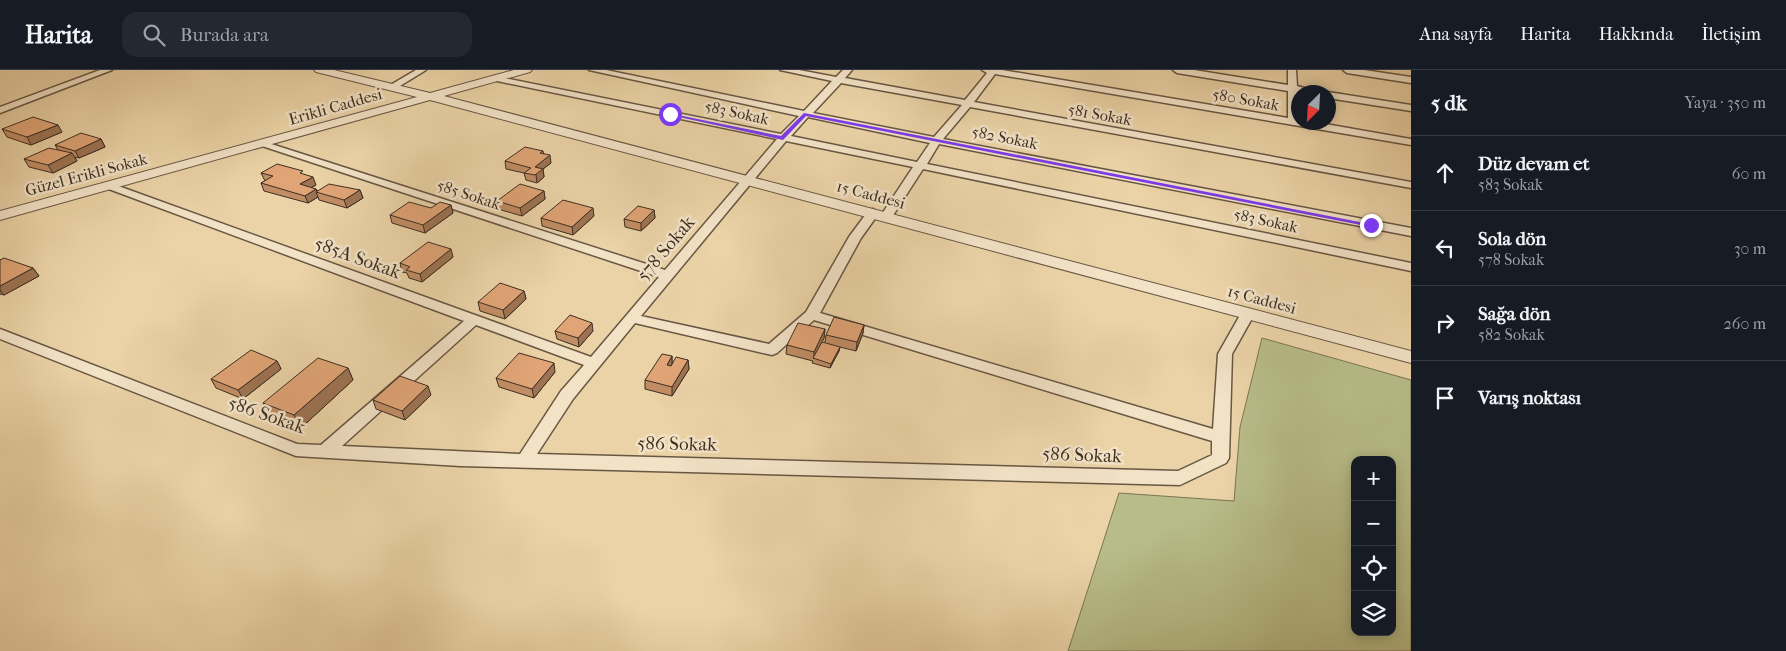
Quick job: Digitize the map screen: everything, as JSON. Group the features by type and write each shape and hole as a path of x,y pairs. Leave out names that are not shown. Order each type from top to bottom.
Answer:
{"street":[{"path":"0,110 108,70"},
{"name":"15 Caddesi","path":"320,70 428,96 1411,357"},
{"path":"392,87 422,70"},
{"name":"Erikli Caddesi","path":"182,167 428,96 526,70"},
{"name":"582 Sokak","path":"593,70 936,141 1411,232"},
{"name":"581 Sokak","path":"784,70 1411,185"},
{"name":"578 Sokak","path":"524,460 567,395 783,138 848,70"},
{"path":"631,318 772,350 812,316 855,238 880,215 919,166 936,141 968,104 991,70"},
{"name":"580 Sokak","path":"991,70 1291,122"},
{"path":"1177,70 1291,89"},
{"path":"1292,70 1292,85"},
{"path":"1347,70 1411,80"},
{"name":"583 Sokak","path":"497,78 1411,267"},
{"path":"1336,96 1411,108"},
{"name":"580 Sokak","path":"1336,129 1411,142"},
{"name":"585 Sokak","path":"261,144 667,275"},
{"name":"Güzel Erikli Sokak","path":"0,216 182,167"},
{"name":"585A Sokak","path":"110,186 593,364"},
{"name":"586 Sokak","path":"0,334 296,450 524,460 1180,478 1220,458 1225,354 1248,313"},
{"path":"812,316 1221,436"},
{"path":"324,451 474,320"}],"green space":[{"path":"1262,338 1411,380 1411,651 1068,651 1119,493 1234,501 1240,427"}],"building":[{"path":"33,117 58,125 27,137 2,129"},
{"path":"81,133 101,139 75,151 55,145"},
{"path":"525,147 543,151 540,153 550,155 535,167 543,169 535,175 524,173 531,168 505,161"},
{"path":"49,148 72,153 48,165 24,159"},
{"path":"277,164 303,171 300,173 313,177 300,184 316,189 305,196 261,183 273,176 261,173"},
{"path":"329,184 360,190 344,200 316,192"},
{"path":"520,184 544,191 520,208 497,201"},
{"path":"563,200 593,208 572,227 541,218"},
{"path":"409,202 431,208 440,202 451,205 423,225 390,215"},
{"path":"638,206 654,210 641,223 624,219"},
{"path":"428,242 451,249 420,274 406,270 410,267 400,263"},
{"path":"4,258 33,268 0,286 0,260"},
{"path":"500,283 524,291 503,310 478,302"},
{"path":"570,315 592,323 578,338 555,331"},
{"path":"834,317 864,325 857,342 826,335"},
{"path":"798,323 825,329 814,352 787,345"},
{"path":"822,342 840,347 831,364 813,358"},
{"path":"251,350 277,361 238,390 211,379"},
{"path":"519,353 554,363 532,389 496,378"},
{"path":"662,354 672,356 667,365 671,366 676,357 688,360 672,387 645,380"},
{"path":"318,358 348,368 294,415 263,403"},
{"path":"400,376 428,386 402,411 373,400"}],"route":[{"path":"670,114 783,138 804,114 1371,225"}]}
